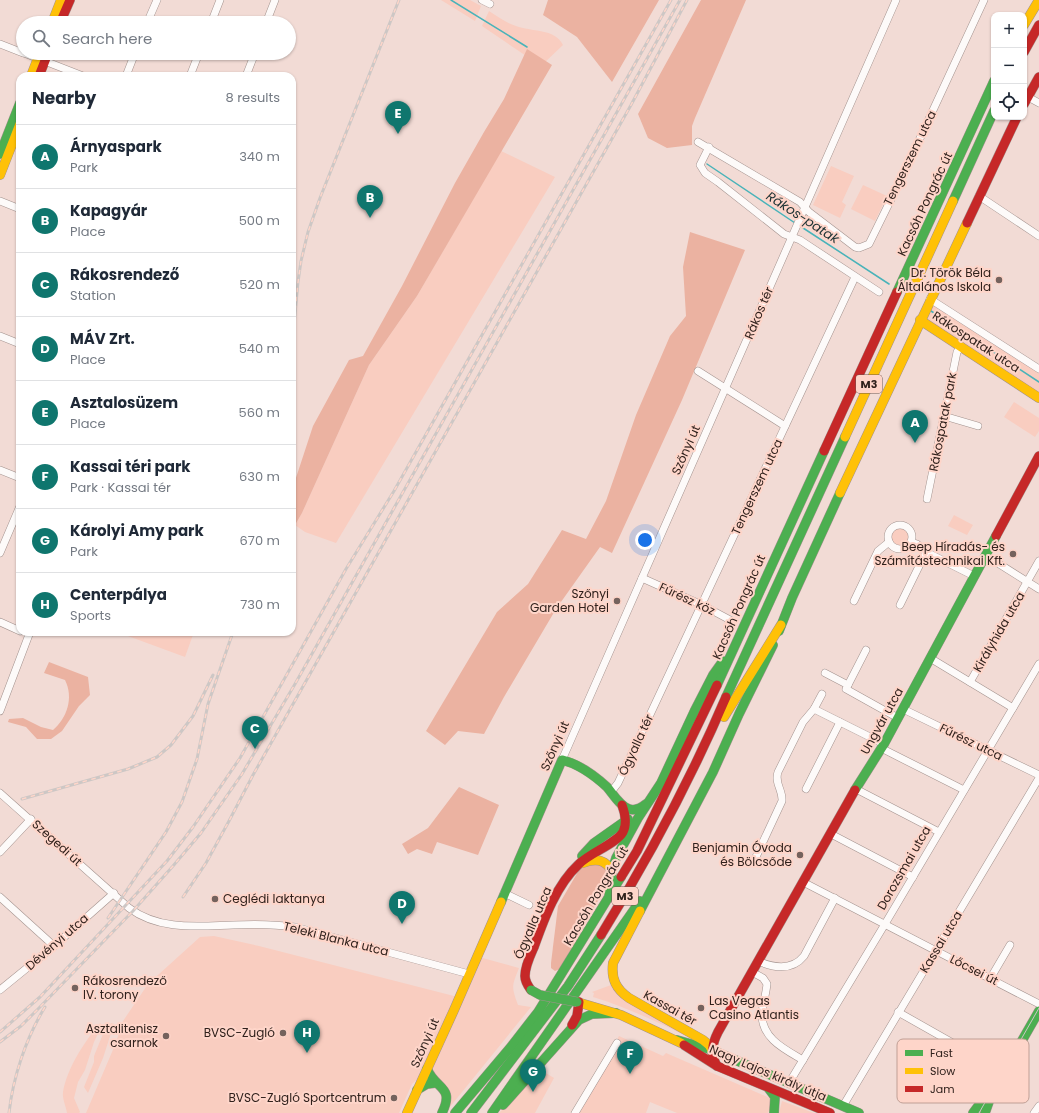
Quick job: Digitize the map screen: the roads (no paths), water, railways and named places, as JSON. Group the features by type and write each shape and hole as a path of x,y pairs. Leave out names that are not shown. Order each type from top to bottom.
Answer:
{"main road":[{"path":"55,16 61,0"},
{"path":"63,16 70,0"},
{"path":"1027,21 1039,0"},
{"path":"1026,48 1039,25"},
{"path":"33,72 41,60"},
{"path":"40,72 42,60"},
{"path":"1027,99 1039,77"},
{"name":"Kacsóh Pongrác út","path":"455,1113 510,1048 538,1012 637,851 705,712 993,84"},
{"path":"0,175 16,118"},
{"name":"Kacsóh Pongrác út","path":"471,1113 540,1024 585,961 633,883 706,744 744,657 991,118"},
{"path":"492,1113 633,913 666,862 713,772 920,320 1016,120"},
{"path":"0,154 16,130"},
{"name":"Rákospatak utca","path":"920,320 1039,398"},
{"name":"Ungvár utca","path":"712,1050 718,1032 830,834 898,718 985,555 1037,466 1039,456"},
{"path":"706,744 781,625"},
{"path":"605,905 616,858 646,804 661,783 713,675 734,647"},
{"path":"562,760 569,761 596,778 626,808 633,810 646,804"},
{"name":"Szőnyi út","path":"407,1113 470,974 562,760"},
{"path":"612,793 620,811 618,821 614,829"},
{"path":"572,870 587,849 626,821 646,804"},
{"path":"572,870 587,856 620,836 623,832 626,821 622,805"},
{"path":"572,870 588,860 598,859 607,862 612,871"},
{"name":"Kassai tér","path":"666,862 613,963 613,982 625,996 703,1040 712,1050"},
{"name":"Ógyalla utca","path":"531,990 525,979 527,966 554,900 572,870"},
{"name":"Nagy Lajos király útja","path":"531,990 540,995 578,1002 637,1021 676,1040 716,1066 827,1113"},
{"path":"568,1032 577,1016 578,1002"},
{"path":"1023,1039 1039,1011"},
{"path":"495,1113 579,1020 590,1014 602,1012 616,1013"},
{"name":"Nagy Lajos király útja","path":"676,1040 712,1050 859,1113"},
{"path":"712,1050 712,1059 716,1066"},
{"path":"427,1069 430,1079 443,1089 447,1097 447,1102 442,1113"},
{"path":"417,1090 427,1084 435,1083"},
{"path":"767,1087 774,1094 776,1099 774,1113"},
{"path":"821,1097 825,1103 827,1113"},
{"path":"973,1113 981,1103"},
{"path":"985,1113 988,1103"}],"street":[{"path":"150,16 157,0"},
{"path":"214,16 220,0"},
{"path":"269,16 275,0"},
{"path":"482,0 490,4"},
{"name":"Rákos tér","path":"725,390 856,88 896,0"},
{"name":"Tengerszem utca","path":"804,207 854,247 859,248 869,244 903,176 984,0"},
{"path":"0,44 16,50"},
{"path":"51,60 75,72"},
{"path":"128,72 132,60"},
{"path":"192,72 196,60"},
{"path":"248,72 252,60"},
{"path":"1027,101 1039,103"},
{"path":"698,142 800,202 804,207"},
{"path":"708,147 700,165 705,173 784,234 794,233 855,277 879,292"},
{"path":"979,196 1039,236"},
{"path":"0,201 16,207"},
{"name":"Tengerszem utca","path":"659,696 855,277"},
{"name":"Rákospatak utca","path":"930,299 1039,369"},
{"path":"0,336 16,342"},
{"name":"Rákospatak park","path":"927,499 957,352 961,346"},
{"path":"698,371 725,390 785,426"},
{"name":"Szőnyi út","path":"562,760 725,390"},
{"path":"944,416 978,426"},
{"path":"0,470 16,476"},
{"path":"0,553 16,515"},
{"path":"900,524 904,525 912,534 911,542 908,546 902,549 894,548 889,542 889,530 900,524"},
{"path":"854,601 878,551 889,542"},
{"path":"911,542 918,544 926,552 974,576"},
{"path":"900,605 926,552"},
{"path":"985,555 1039,589"},
{"name":"Királyhida utca","path":"970,682 1039,561"},
{"name":"Fűrész köz","path":"642,578 732,620"},
{"path":"0,622 16,629"},
{"path":"0,711 27,636"},
{"path":"866,650 846,689 898,718"},
{"path":"930,658 1013,708"},
{"name":"Dorozsmai utca","path":"789,1083 1039,664"},
{"path":"825,673 848,685"},
{"path":"755,859 782,800 782,796 776,782 776,777 803,722 814,709 822,694"},
{"name":"Ógyalla tér","path":"612,793 659,696"},
{"path":"814,709 964,790"},
{"name":"Fűrész utca","path":"903,709 1039,775"},
{"path":"806,789 840,722"},
{"name":"Kassai utca","path":"843,1106 1039,778"},
{"path":"856,789 939,832"},
{"name":"Szegedi út","path":"0,793 114,893"},
{"path":"0,852 31,820"},
{"path":"830,834 913,877"},
{"name":"Lőcsei út","path":"803,882 1039,1004"},
{"name":"Dévényi utca","path":"0,990 54,946 114,893"},
{"name":"Teleki Blanka utca","path":"114,893 137,914 157,922 197,927 269,924 295,927 470,974"},
{"path":"504,893 529,905"},
{"path":"0,897 54,946"},
{"path":"758,961 779,967 788,966 801,960 835,898"},
{"path":"990,979 1010,945"},
{"path":"758,961 763,978 767,984 762,1011 762,1022 770,1038 776,1044 803,1060"},
{"path":"752,972 763,978"},
{"path":"898,1012 946,1039"},
{"path":"575,1113 617,1043"},
{"path":"1034,1113 1039,1106"}],"waterway":[{"name":"Rákos-patak","path":"451,0 527,47"},
{"name":"Rákos-patak","path":"707,164 795,223"},
{"name":"Rákos-patak","path":"800,226 889,284"},
{"name":"Rákos-patak","path":"931,311 1039,382"}],"tram line":[{"path":"1021,1039 1039,1008"},
{"path":"979,1113 985,1103"}],"railway":[{"path":"296,303 301,261 308,232 320,198 399,0"},
{"path":"0,1032 40,997 167,861 193,827 240,758 346,569 394,491 671,0"},
{"path":"0,1042 21,1026 133,911 201,833 242,774 295,684 680,0"},
{"path":"183,897 206,863 253,775 631,105 687,0"},
{"path":"108,918 166,832 182,802 197,759 208,704 232,636"},
{"path":"22,799 128,769 157,757 171,745 193,716 213,675"},
{"path":"9,1113 21,1058 38,1019 45,1007"}],"place":[{"name":"Asztalosüzem","path":"398,134"},
{"name":"Kapagyár","path":"370,218"},
{"name":"Dr. Török Béla Általános Iskola","path":"999,280"},
{"name":"Árnyaspark","path":"915,443"},
{"name":"Beep Híradás- és Számítástechnikai Kft.","path":"1013,554"},
{"name":"Szőnyi Garden Hotel","path":"617,601"},
{"name":"Rákosrendező","path":"255,749"},
{"name":"Benjamin Óvoda és Bölcsőde","path":"800,855"},
{"name":"Ceglédi laktanya","path":"215,899"},
{"name":"MÁV Zrt.","path":"402,924"},
{"name":"Rákosrendező IV. torony","path":"75,988"},
{"name":"Las Vegas Casino Atlantis","path":"701,1008"},
{"name":"BVSC-Zugló","path":"283,1033"},
{"name":"Asztalitenisz csarnok","path":"166,1036"},
{"name":"Centerpálya","path":"307,1053"},
{"name":"Kassai téri park","path":"630,1074"},
{"name":"Károlyi Amy park","path":"533,1092"},
{"name":"BVSC-Zugló Sportcentrum","path":"394,1098"}]}
